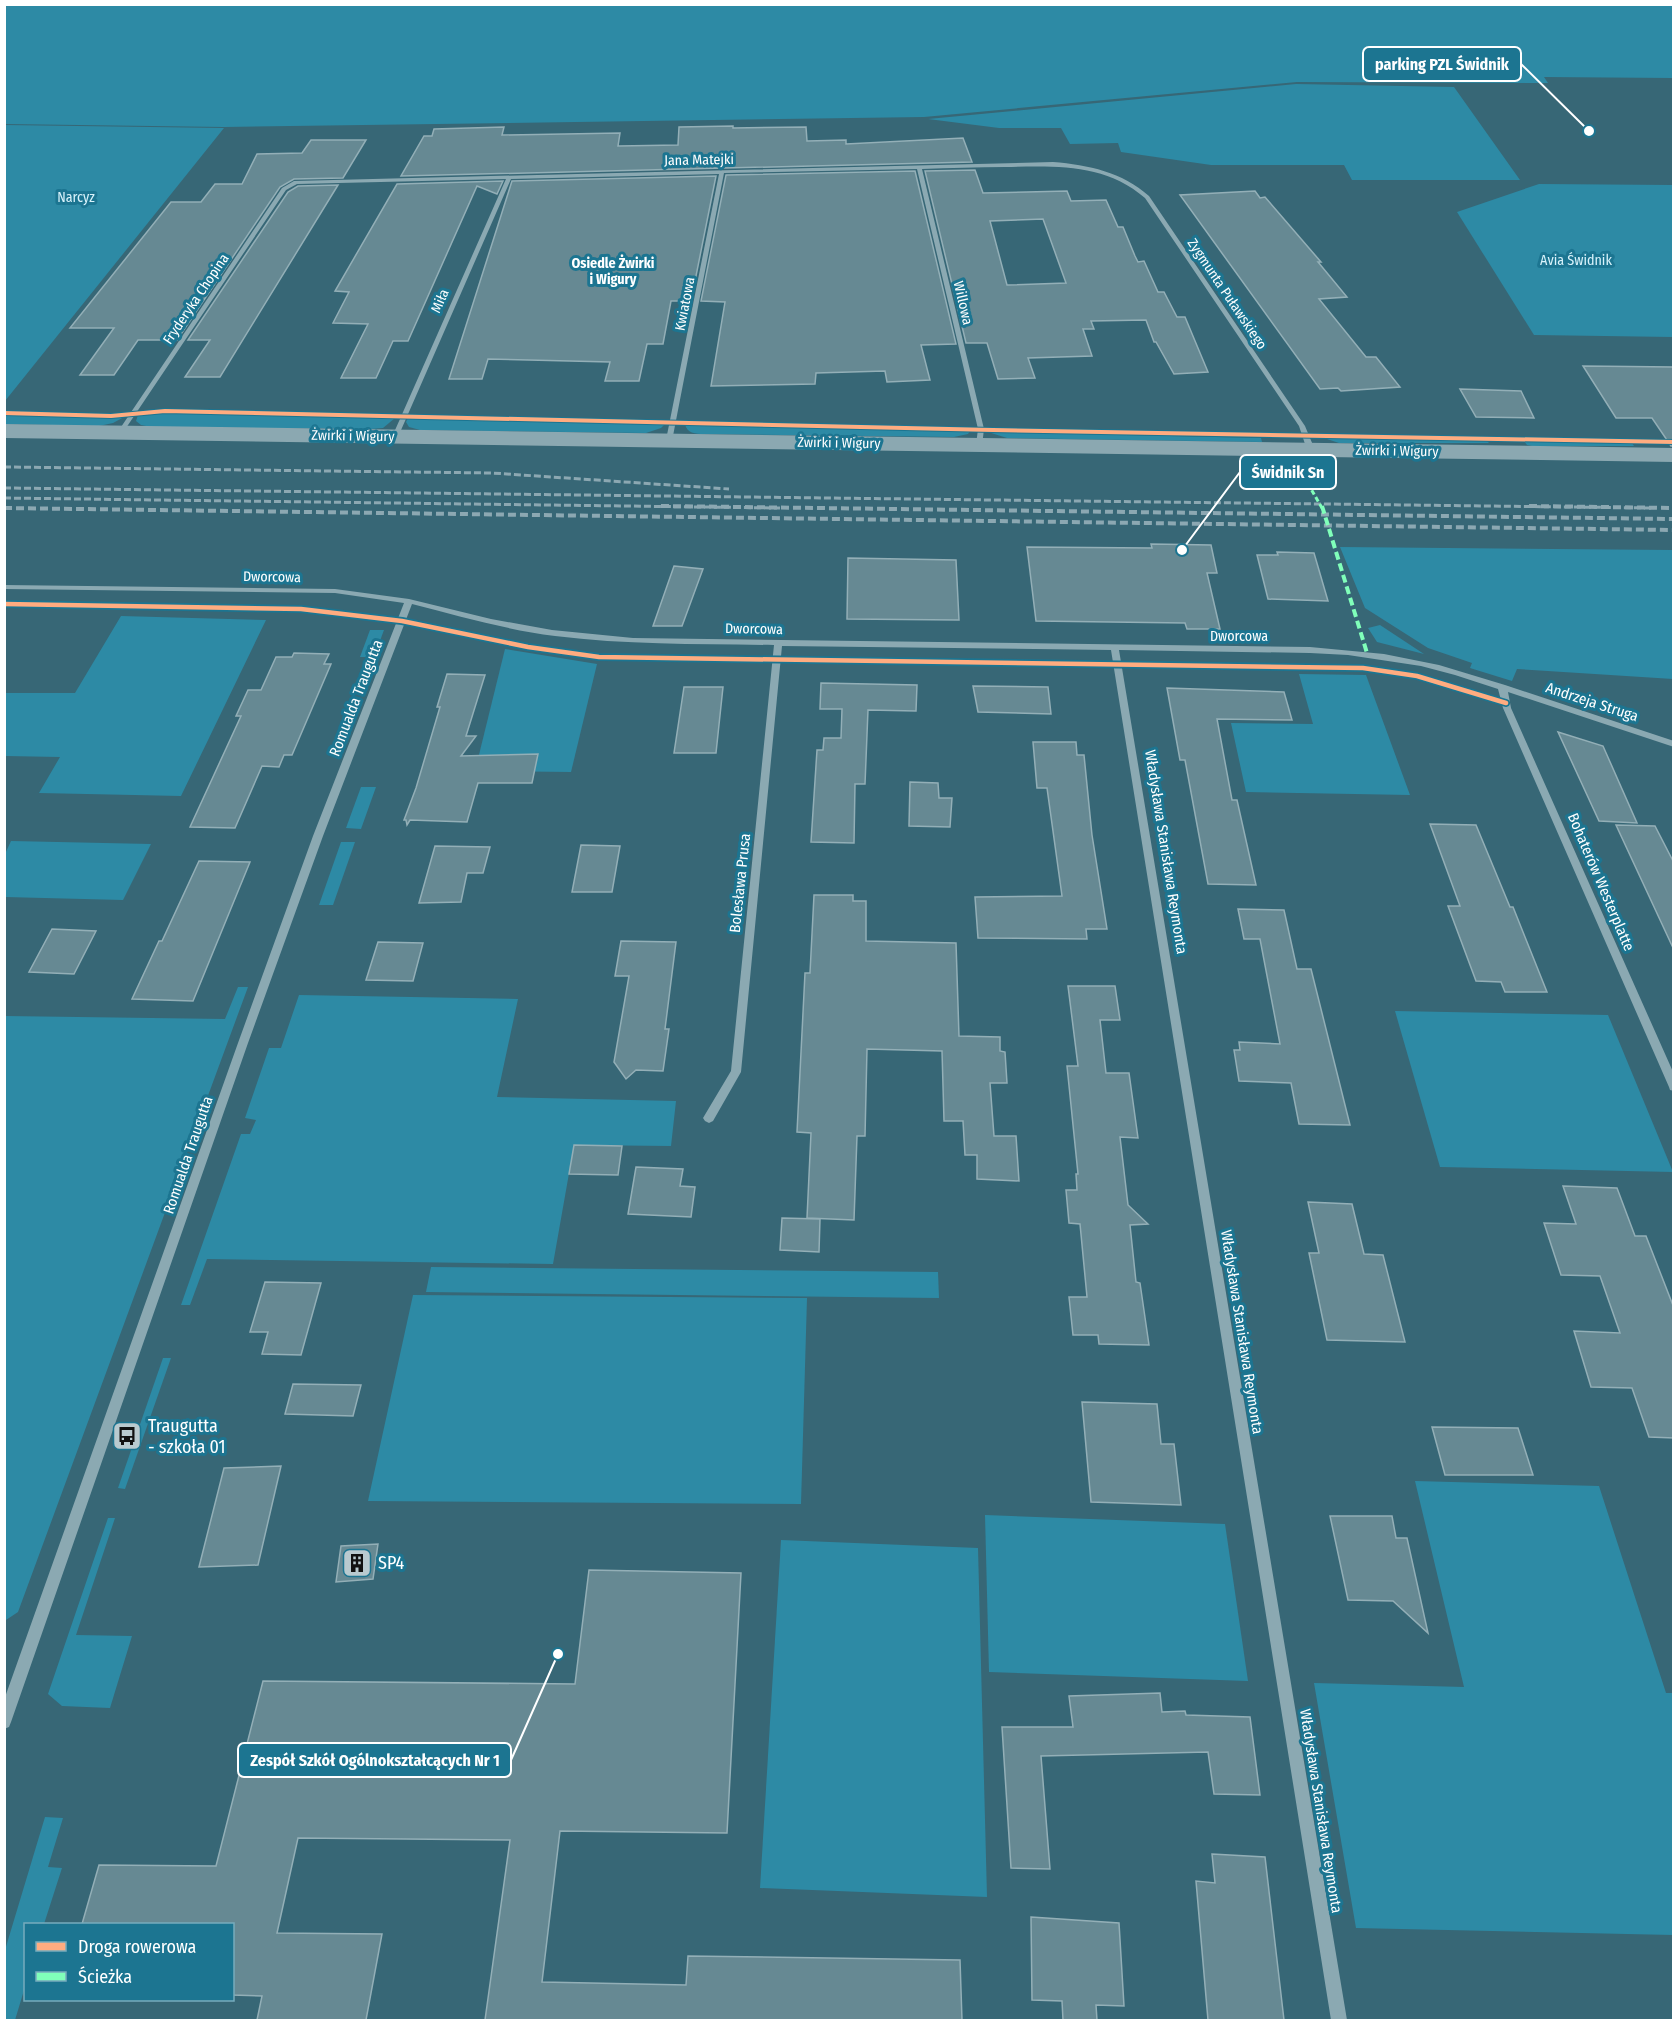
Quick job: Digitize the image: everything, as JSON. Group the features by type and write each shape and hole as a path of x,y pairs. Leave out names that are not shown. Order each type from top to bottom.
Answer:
{"main road":[{"name":"Żwirki i Wigury","path":"4,431 1674,455"}],"street":[{"name":"Jana Matejki","path":"296,182 1053,164 1103,172"},
{"name":"Willowa","path":"919,167 981,429 981,445"},
{"name":"Kwiatowa","path":"670,440 722,171"},
{"name":"Zygmunta Puławskiego","path":"1103,172 1127,181 1147,197 1302,426 1311,450"},
{"name":"Miła","path":"395,436 509,177"},
{"name":"Fryderyka Chopina","path":"120,433 284,189 296,182"},
{"name":"Dworcowa","path":"4,587 335,591 409,601 491,621 593,638 633,641 1310,650 1367,653 1422,663 1502,687"},
{"name":"Romualda Traugutta","path":"4,1722 243,1043 318,836 409,601"},
{"name":"Bolesława Prusa","path":"709,1118 736,1072 778,643"},
{"name":"Władysława Stanisława Reymonta","path":"1115,648 1339,2020"},
{"name":"Andrzeja Struga","path":"1502,687 1674,744"},
{"name":"Bohaterów Westerplatte","path":"1502,687 1507,708 1674,1087"}],"green space":[{"path":"5,4 1673,4 1674,78 1544,77 1548,83 1297,82 924,117 224,127 5,124"},
{"path":"1296,84 1454,87 1520,180 1352,180 1344,165 1211,165 1121,152 1118,143 1070,144 1061,128 999,128 928,119"},
{"name":"Narcyz","path":"4,125 224,128 5,401"},
{"name":"Avia Świdnik","path":"1539,184 1673,185 1673,337 1534,335 1457,212"},
{"path":"162,412 395,418 383,428 371,429 151,427 141,425 136,421 138,415"},
{"path":"5,415 124,417 113,423 99,426 5,424"},
{"path":"408,418 665,424 661,428 646,433 420,430 409,427 406,422"},
{"path":"685,424 970,431 968,434 954,437 701,434 691,432"},
{"path":"988,432 1261,438 1262,442 1007,438"},
{"path":"1324,438 1487,441 1489,443 1339,443"},
{"path":"1524,441 1632,443 1634,446 1532,446 1527,445"},
{"path":"1340,547 1673,550 1673,679 1517,669 1512,681 1470,668 1472,663 1428,648 1365,608"},
{"path":"121,616 266,620 181,796 39,793 60,757 5,756 5,693 75,693"},
{"path":"1380,625 1424,654 1377,642 1368,628"},
{"path":"370,630 384,630 374,657 360,657"},
{"path":"505,649 597,664 571,772 475,771"},
{"path":"1299,674 1366,675 1410,795 1246,792 1231,723 1313,724"},
{"path":"361,787 376,787 361,829 346,828"},
{"path":"11,841 151,844 123,900 5,897 5,854"},
{"path":"341,842 355,842 333,905 319,905"},
{"path":"238,987 248,987 18,1612 5,1623 5,1016 225,1019"},
{"path":"299,995 518,999 497,1097 676,1101 671,1146 574,1145 553,1264 207,1259 190,1305 181,1305 241,1134 250,1134 256,1120 245,1118 269,1048 281,1048"},
{"path":"1395,1011 1608,1015 1673,1172 1440,1167"},
{"path":"431,1267 938,1272 939,1298 426,1292"},
{"path":"413,1295 807,1298 801,1504 368,1501"},
{"path":"163,1358 171,1358 125,1489 118,1488"},
{"path":"1415,1481 1599,1486 1666,1693 1673,1693 1673,1935 1356,1928 1314,1683 1464,1687"},
{"path":"985,1515 1225,1524 1248,1681 989,1672"},
{"path":"108,1518 115,1518 76,1635 132,1636 110,1708 62,1706 48,1694"},
{"path":"781,1540 978,1548 987,1897 760,1888"},
{"path":"45,1817 63,1818 48,1867 62,1868 44,1923 24,1923 24,1990 15,2020 5,2020 5,1950"}],"building":[{"path":"733,126 733,128 806,127 807,141 846,140 846,144 963,138 972,162 401,176 424,136 432,136 434,129 504,127 502,135 620,133 618,146 678,145 679,127"},
{"path":"311,140 366,140 343,178 294,179 280,187 177,340 138,340 114,375 80,375 114,328 70,328 171,202 201,202 215,184 242,184 257,154 302,153"},
{"path":"975,170 983,193 1067,191 1071,201 1106,200 1118,227 1123,227 1138,262 1144,261 1158,292 1164,292 1177,317 1185,317 1208,372 1174,374 1154,342 1146,320 1091,321 1094,329 1083,329 1092,356 1028,358 1035,378 998,379 987,343 966,343 925,171","holes":["1043,219 1066,283 1007,285 990,221"]},
{"path":"915,171 956,344 921,345 930,380 887,382 885,371 816,373 815,384 711,386 725,302 701,301 726,175"},
{"path":"716,176 691,301 671,301 663,344 647,344 639,381 605,381 610,362 488,359 482,379 449,379 512,181"},
{"path":"503,181 497,194 477,186 408,341 393,341 376,378 341,378 368,324 333,323 349,292 335,291 397,184"},
{"path":"338,185 220,377 185,377 210,340 188,340 288,192 298,186"},
{"path":"1255,191 1260,198 1265,197 1321,262 1318,262 1347,297 1319,299 1366,357 1376,357 1400,387 1341,391 1338,388 1320,389 1180,195"},
{"path":"1583,366 1674,367 1674,446 1671,446 1652,418 1616,418"},
{"path":"1460,389 1521,391 1534,418 1476,417"},
{"path":"1151,544 1211,545 1217,573 1207,573 1220,629 1187,629 1185,623 1036,621 1027,547 1152,548"},
{"path":"1277,552 1314,553 1328,601 1268,599 1257,555 1278,555"},
{"path":"848,558 956,560 959,620 847,619"},
{"path":"674,566 703,569 682,626 653,626"},
{"path":"294,653 329,654 324,664 331,664 292,755 284,755 279,767 262,766 235,828 190,827 241,716 236,716 248,690 261,690 276,657 292,657"},
{"path":"447,674 485,675 466,736 476,736 461,756 538,754 532,783 478,783 467,822 410,820 407,825 404,820 440,707 437,707"},
{"path":"821,683 917,685 916,711 868,710 865,784 855,784 854,843 811,842 817,750 823,750 824,738 841,738 842,709 820,709"},
{"path":"973,686 1048,687 1051,714 978,712"},
{"path":"684,687 723,687 716,753 674,753"},
{"path":"1167,688 1284,692 1292,720 1217,719 1232,800 1237,800 1256,885 1208,884 1185,760 1180,760"},
{"path":"1558,732 1603,746 1637,823 1599,821"},
{"path":"1033,742 1076,742 1077,755 1084,755 1092,835 1107,929 1086,929 1087,939 978,938 975,897 1062,896 1047,788 1037,788"},
{"path":"910,782 938,783 939,798 952,798 950,827 909,826"},
{"path":"1430,824 1476,825 1510,907 1513,907 1547,992 1505,992 1501,982 1476,981 1448,906 1460,906"},
{"path":"1616,825 1655,826 1674,863 1674,950"},
{"path":"581,845 620,846 612,892 572,892"},
{"path":"435,846 490,847 483,873 467,873 461,902 419,903"},
{"path":"199,861 250,862 193,1001 132,999 159,941 162,941"},
{"path":"814,895 853,895 853,901 866,901 866,941 956,943 959,1036 1000,1037 1000,1051 1005,1052 1007,1083 990,1083 994,1136 1016,1136 1019,1181 977,1179 977,1155 965,1155 963,1121 944,1121 942,1051 867,1049 865,1136 857,1136 854,1220 807,1218 811,1133 797,1132 805,973 810,973"},
{"path":"1238,909 1284,910 1297,969 1311,969 1350,1125 1299,1124 1291,1083 1239,1081 1234,1050 1240,1050 1239,1042 1280,1044 1260,939 1244,939"},
{"path":"52,929 96,931 74,974 29,972"},
{"path":"621,941 676,942 665,1029 669,1029 663,1071 636,1070 626,1079 614,1062 629,976 615,976"},
{"path":"378,942 423,943 413,981 366,980"},
{"path":"1068,986 1115,986 1120,1020 1100,1020 1106,1073 1129,1073 1138,1138 1120,1137 1128,1205 1148,1224 1130,1225 1136,1282 1140,1283 1149,1345 1099,1344 1098,1335 1073,1335 1069,1297 1087,1297 1080,1224 1069,1223 1066,1190 1077,1190 1076,1174 1078,1174 1067,1066 1078,1066"},
{"path":"574,1145 622,1146 618,1175 569,1174"},
{"path":"636,1167 683,1169 680,1186 695,1187 691,1217 628,1214"},
{"path":"1563,1186 1617,1188 1635,1236 1646,1236 1674,1308 1674,1438 1649,1437 1632,1388 1591,1387 1574,1331 1620,1333 1600,1276 1561,1275 1544,1223 1576,1224"},
{"path":"1308,1202 1352,1204 1364,1254 1383,1255 1405,1342 1327,1340 1309,1253 1319,1253"},
{"path":"782,1218 820,1219 819,1252 780,1250"},
{"path":"265,1282 321,1283 301,1355 262,1354 268,1332 250,1332"},
{"path":"293,1384 361,1385 353,1416 285,1414"},
{"path":"1082,1402 1157,1404 1161,1444 1174,1444 1181,1505 1091,1502"},
{"path":"1432,1427 1518,1428 1533,1475 1445,1475"},
{"path":"281,1466 258,1565 199,1567 224,1468"},
{"path":"1330,1516 1392,1516 1396,1538 1407,1538 1428,1633 1393,1601 1348,1600"},
{"name":"SP4","path":"378,1544 373,1579 336,1582 341,1546"},
{"path":"589,1570 741,1573 727,1833 560,1831 542,1982 686,1985 688,1956 960,1960 962,2020 485,2020 510,1840 298,1838 277,1933 382,1934 366,2020 257,2020 262,1996 234,1995 234,1923 82,1923 99,1865 216,1866 263,1681 575,1684"},
{"path":"1160,1693 1162,1712 1185,1711 1186,1715 1250,1717 1260,1795 1214,1794 1208,1752 1041,1756 1050,1869 1011,1868 1002,1727 1073,1727 1069,1696"},
{"path":"1212,1854 1265,1857 1284,2020 1208,2020 1196,1881 1215,1883"},
{"path":"1031,1917 1119,1923 1124,2006 1096,2005 1097,2020 1063,2020 1062,2001 1032,2000"}],"railway":[{"path":"4,467 492,473 729,489"},
{"path":"4,488 1654,508"},
{"path":"4,498 780,508"},
{"path":"661,506 1674,519"},
{"path":"1529,506 1674,508"},
{"path":"4,508 1674,530"}],"marked path":[{"path":"1277,459 1303,475 1321,504 1367,653"}],"cycle path":[{"path":"4,413 111,416 165,411 993,430 1674,442"},
{"path":"4,604 301,609 402,621 528,647 599,657 1363,668 1417,676 1506,703"}],"place":[{"name":"parking PZL Świdnik","path":"1589,131"},
{"name":"Świdnik Sn","path":"1182,550"},
{"name":"Traugutta - szkoła 01","path":"127,1436"},
{"name":"SP4","path":"357,1563"},
{"name":"Zespół Szkół Ogólnokształcących Nr 1","path":"558,1654"}],"district":[{"name":"Osiedle Żwirki i Wigury","path":"613,272"}]}
